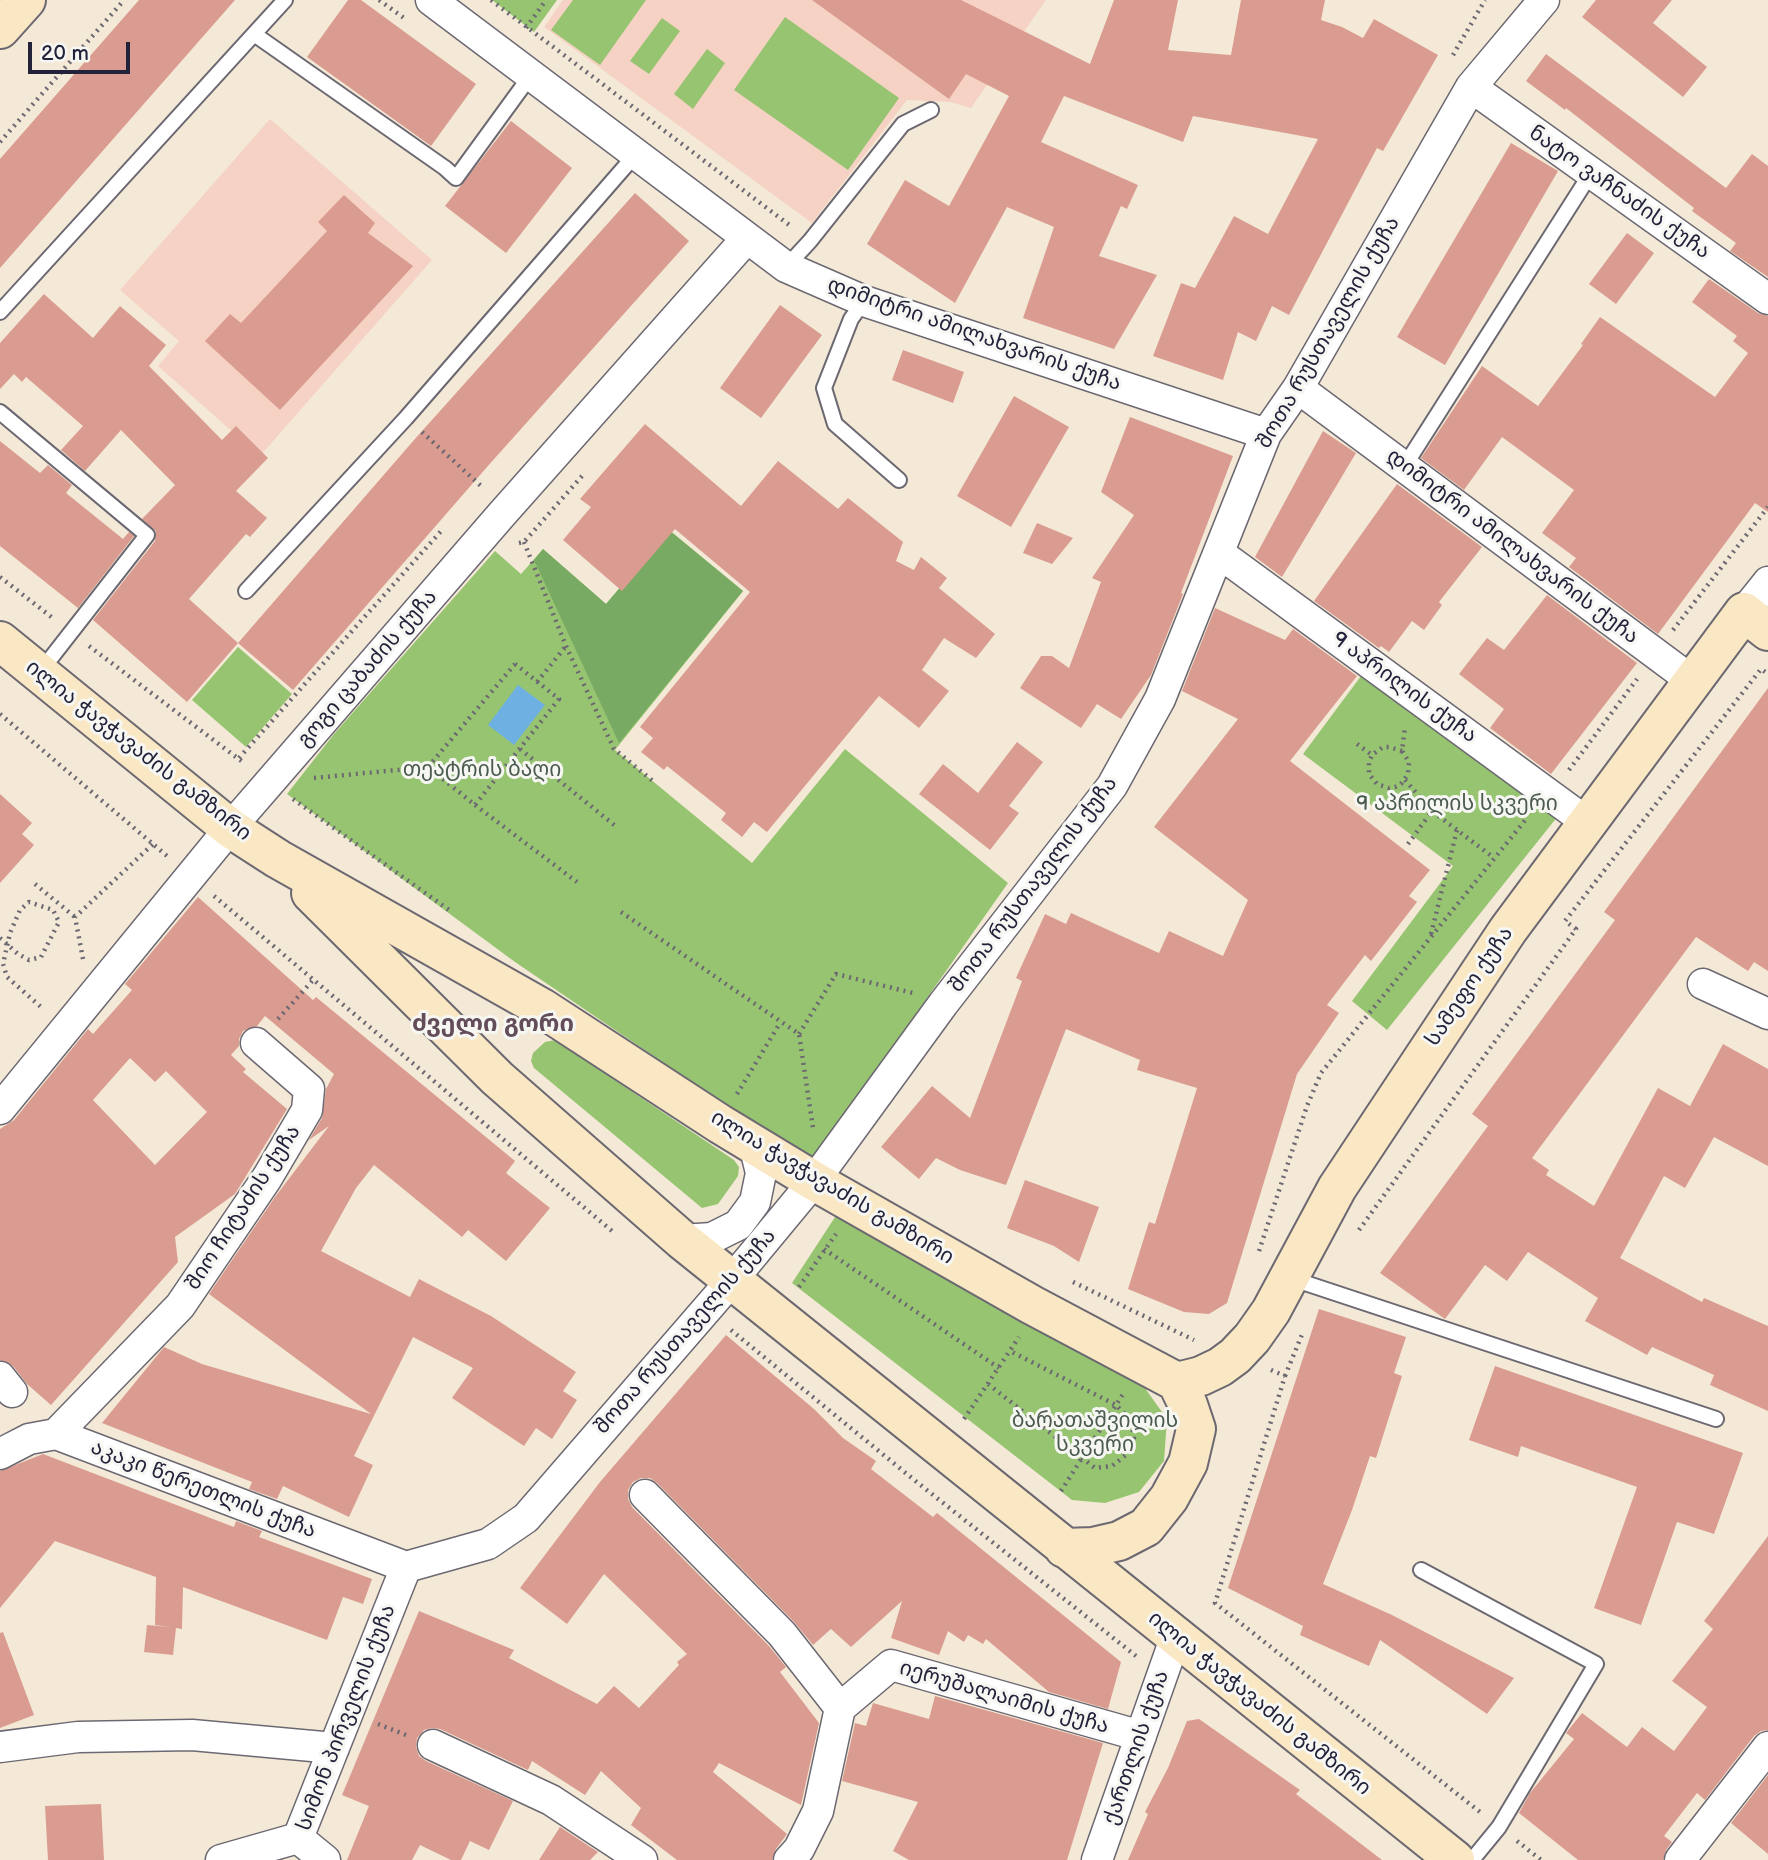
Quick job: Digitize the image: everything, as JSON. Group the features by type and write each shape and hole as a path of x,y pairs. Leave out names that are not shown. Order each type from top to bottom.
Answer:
{"main road":[{"path":"0,29 26,0"},
{"name":"სამეფო ქუჩა","path":"1177,1382 1202,1376 1235,1356 1271,1311 1305,1283 1345,1177 1508,930 1691,680 1756,622"},
{"name":"ილია ჭავჭავაძის გამზირი","path":"0,641 230,828 278,859 542,1008 814,1181 1032,1306 1177,1382"},
{"name":"ილია ჭავჭავაძის გამზირი","path":"278,859 497,1078 682,1240 1455,1860"},
{"path":"1064,1548 1093,1547 1119,1541 1146,1527 1169,1498 1188,1463 1196,1429 1177,1382"}],"street":[{"name":"დიმიტრი ამილახვარის ქუჩა","path":"432,0 786,267 864,301 1266,434"},
{"name":"შოთა რუსთაველის ქუჩა","path":"406,1567 488,1544 526,1518 814,1181 943,1004 1112,786 1160,699 1266,434 1298,388 1471,87 1544,0"},
{"name":"ნატო ვაჩნაძის ქუჩა","path":"1471,87 1768,299"},
{"name":"გოგი ცაბაძის ქუჩა","path":"0,1109 230,828 502,514 747,238"},
{"name":"დიმიტრი ამილახვარის ქუჩა","path":"1298,388 1691,680"},
{"name":"9 აპრილის ქუჩა","path":"1217,559 1588,823"},
{"name":"სამეფო ქუჩა","path":"1756,622 1768,582"},
{"path":"1703,984 1768,1014"},
{"name":"შიო ჩიტაძის ქუჩა","path":"56,1434 180,1306 267,1178 307,1110 309,1089 256,1043"},
{"path":"682,1240 712,1238 738,1225 755,1202 761,1173 754,1144"},
{"path":"0,1454 29,1439 56,1434"},
{"name":"აკაკი წერეთლის ქუჩა","path":"56,1434 406,1567"},
{"path":"645,1495 782,1634 840,1708 818,1811 799,1849 789,1860"},
{"name":"სიმონ პირველის ქუჩა","path":"325,1860 298,1838 406,1567"},
{"name":"ქართლის ქუჩა","path":"1097,1860 1176,1636"},
{"name":"იერუშალაიმის ქუჩა","path":"840,1708 891,1665 1141,1736"},
{"path":"0,1747 78,1737 192,1735 334,1748"},
{"path":"433,1745 551,1800 642,1860"},
{"path":"1680,1860 1768,1747"},
{"path":"220,1860 298,1838"}],"lane":[{"path":"0,312 285,0"},
{"path":"254,34 456,178 531,75"},
{"path":"786,267 810,241 903,124 931,110"},
{"path":"246,591 406,418 636,154"},
{"path":"1404,467 1591,173"},
{"path":"864,301 851,319 824,388 835,424 900,480"},
{"path":"0,412 147,535 39,673"},
{"path":"1305,1283 1716,1419"},
{"path":"1421,1570 1597,1664 1499,1827 1472,1860"}],"path":[{"path":"0,142 124,0"},
{"path":"491,0 810,241"},
{"path":"526,28 546,0"},
{"path":"1448,63 1485,0"},
{"path":"406,418 481,486"},
{"path":"524,542 566,646 614,749 654,782"},
{"path":"0,577 270,782 452,913"},
{"path":"537,682 566,646"},
{"path":"428,767 515,664 559,699 475,805"},
{"path":"1358,1230 1576,929 1565,922 1761,669 1768,674"},
{"path":"0,714 314,979 256,1043"},
{"path":"1357,744 1372,755"},
{"path":"1382,747 1402,751 1409,761 1405,780 1389,788 1377,784 1369,774 1372,755 1382,747"},
{"path":"520,749 618,828"},
{"path":"312,778 428,767 578,882"},
{"path":"1405,780 1432,811 1494,858"},
{"path":"1408,845 1432,811"},
{"path":"1257,1258 1307,1106 1321,1073 1529,816"},
{"path":"1430,937 1457,830"},
{"path":"75,917 153,844"},
{"path":"35,884 75,917 83,961"},
{"path":"0,938 9,946 18,954 29,960 41,957 59,922 53,910 29,902 20,910 10,933 8,943 5,953 3,964 8,977 41,1007 49,998"},
{"path":"621,912 799,1034"},
{"path":"815,1141 799,1034 836,974 930,998 943,1004"},
{"path":"735,1097 780,1023"},
{"path":"798,1287 840,1227"},
{"path":"824,1250 999,1368"},
{"path":"1285,1376 1305,1283"},
{"path":"965,1418 1023,1331"},
{"path":"1197,1342 1204,1339"},
{"path":"988,1384 1095,1468 1112,1466 1126,1455 1134,1438 1131,1420 1116,1405 1010,1351"},
{"path":"1061,1491 1127,1388"},
{"path":"348,1713 433,1745"}],"shaded area":[{"path":"563,0 1046,0 971,108 950,102 907,100 812,223 544,27"},
{"path":"270,119 432,260 260,456 158,366 179,341 120,290"}],"green space":[{"path":"492,0 557,0 534,32"},
{"path":"573,0 646,0 600,65 551,30"},
{"path":"785,17 899,98 848,170 734,90"},
{"path":"662,18 680,31 649,74 630,61"},
{"path":"707,49 725,63 693,109 674,94"},
{"name":"თეატრის ბაღი","path":"669,530 743,591 615,750 752,863 845,749 1008,883 811,1163 515,962 287,794 334,734 495,551 521,574 543,549 606,604"},
{"path":"669,530 743,591 619,743 534,560 543,549 606,604"},
{"path":"238,647 292,694 246,747 192,700"},
{"name":"9 აპრილის სკვერი","path":"1364,672 1558,816 1387,1030 1352,1001 1453,866 1303,754"},
{"path":"555,1040 734,1160 739,1167 738,1176 718,1204 702,1208 534,1068 531,1061 533,1053 545,1042"},
{"name":"ბარათაშვილის სკვერი","path":"839,1211 1142,1384 1167,1419 1164,1461 1139,1492 1105,1503 1072,1500 792,1283"}],"water":[{"path":"518,685 545,705 514,745 488,725"}],"building":[{"path":"139,0 235,0 0,268 0,159"},
{"path":"348,0 361,0 476,84 431,146 307,57"},
{"path":"812,0 961,0 1090,64 1114,0 1178,0 1168,50 1231,55 1241,0 1325,0 1321,20 1363,38 1374,19 1438,55 1383,151 1377,148 1289,315 1272,306 1256,341 1238,332 1223,380 1153,356 1181,283 1195,288 1234,216 1268,234 1318,139 1193,116 1183,142 1064,96 1041,142 1138,185 1127,209 1121,206 1099,256 1157,275 1114,349 1023,318 1054,227 1007,207 955,303 867,244 905,180 949,206 1009,96 966,74 949,99"},
{"path":"1596,0 1672,0 1653,23 1707,67 1683,97 1582,17"},
{"path":"1546,54 1726,188 1752,154 1768,166 1768,277 1730,251 1736,243 1692,211 1694,208 1566,108 1565,110 1526,81"},
{"path":"511,121 572,168 506,253 445,206"},
{"path":"1511,143 1558,171 1445,365 1397,337"},
{"path":"635,193 689,241 293,690 238,643 414,440"},
{"path":"344,195 375,223 368,233 413,266 280,410 205,341 230,314 241,323 327,231 318,222"},
{"path":"1627,233 1654,253 1616,304 1589,284"},
{"path":"1709,279 1758,313 1768,316 1768,512 1755,503 1658,634 1569,567 1576,558 1542,533 1574,490 1502,437 1464,490 1421,458 1482,366 1538,406 1600,317 1715,397 1748,353 1733,341 1737,336 1692,302"},
{"path":"44,294 93,338 120,306 166,345 149,366 222,440 236,426 268,458 236,491 267,518 250,537 246,534 189,599 238,643 187,702 93,620 155,541 156,531 142,519 175,485 121,430 85,471 61,450 83,426 26,377 22,382 14,374 0,389 0,343"},
{"path":"780,305 822,335 761,418 720,388"},
{"path":"903,350 964,372 953,403 892,380"},
{"path":"1014,396 1069,427 1011,527 957,496"},
{"path":"1130,417 1233,456 1151,675 1121,719 1097,704 1081,728 1020,688 1041,656 1052,656 1069,668 1101,582 1092,578 1134,515 1101,492"},
{"path":"645,424 741,506 778,461 838,509 848,498 903,542 896,561 914,570 921,557 947,578 939,588 995,634 976,658 944,638 922,670 949,691 919,728 879,696 767,832 754,822 742,837 721,820 726,813 667,766 664,770 641,752 653,738 640,727 750,592 675,529 622,591 563,540 591,507 580,499"},
{"path":"1323,431 1356,453 1282,577 1255,557"},
{"path":"0,441 40,473 48,465 72,485 66,493 123,539 129,532 134,536 78,608 0,546"},
{"path":"1397,484 1482,547 1439,602 1442,605 1424,630 1412,621 1389,652 1381,646 1379,648 1314,601"},
{"path":"1037,523 1073,538 1052,564 1023,553"},
{"path":"1547,595 1637,663 1551,774 1490,728 1504,709 1459,674 1487,638 1504,650"},
{"path":"1215,608 1285,640 1293,629 1357,676 1290,761 1430,870 1409,896 1417,902 1371,961 1365,955 1327,1005 1339,1013 1297,1074 1227,1303 1209,1314 1184,1312 1128,1289 1149,1222 1155,1224 1197,1088 1137,1070 1140,1060 1066,1029 1006,1185 960,1170 936,1158 919,1179 881,1147 932,1086 970,1118 1022,981 1016,978 1045,914 1066,924 1071,913 1159,953 1169,931 1223,956 1248,900 1154,827 1238,719 1182,691"},
{"path":"1768,688 1768,971 1754,962 1748,971 1696,937 1532,1158 1549,1170 1546,1175 1594,1206 1658,1088 1690,1106 1723,1044 1768,1069 1768,1166 1714,1137 1685,1188 1664,1176 1620,1258 1702,1302 1704,1298 1768,1326 1768,1411 1710,1385 1714,1375 1652,1347 1647,1355 1585,1321 1598,1298 1528,1252 1507,1281 1485,1265 1445,1319 1380,1273 1488,1126 1472,1114 1615,920 1604,912"},
{"path":"1017,742 1043,762 1009,806 1019,813 990,850 919,794 943,764 978,793"},
{"path":"0,794 32,823 22,834 34,845 0,883"},
{"path":"198,897 313,1000 316,997 515,1161 506,1173 550,1208 506,1261 468,1230 462,1237 374,1165 356,1188 321,1251 410,1297 419,1279 491,1316 576,1372 563,1391 577,1400 552,1439 536,1428 524,1446 452,1398 473,1368 413,1337 354,1456 373,1465 349,1517 283,1486 277,1499 249,1489 252,1482 102,1423 164,1347 202,1364 371,1414 209,1294 275,1197 329,1126 309,1140 322,1118 326,1089 334,1074 265,1016 257,1026 243,1031 239,1046 231,1055 246,1069 243,1072 287,1109 235,1194 175,1237 178,1262 51,1405 27,1384 13,1366 0,1360 0,1129 14,1120 88,1029 93,1034 132,990 125,984","holes":["130,1058 155,1082 166,1071 207,1112 155,1165 93,1100"]},
{"path":"1025,1180 1099,1207 1079,1262 1054,1246 1007,1228"},
{"path":"1319,1309 1406,1337 1394,1373 1402,1376 1376,1458 1370,1456 1323,1584 1392,1615 1514,1678 1487,1714 1380,1640 1369,1666 1300,1635 1303,1626 1228,1588"},
{"path":"726,1335 814,1409 843,1438 876,1461 871,1469 933,1517 937,1513 1121,1662 1108,1709 1049,1692 986,1639 983,1644 968,1635 964,1642 948,1631 939,1655 891,1638 902,1601 851,1647 831,1629 813,1645 794,1622 657,1483 650,1478 641,1478 633,1482 628,1490 632,1507 769,1646 786,1667 780,1672 819,1723 801,1805 719,1763 713,1772 787,1834 772,1860 677,1860 631,1825 641,1808 601,1771 585,1795 532,1761 528,1770 440,1729 432,1728 424,1730 417,1738 419,1756 513,1801 489,1850 470,1841 461,1860 451,1860 420,1845 412,1860 347,1860 369,1806 342,1795 419,1611 514,1650 509,1658 597,1704 614,1686 639,1708 679,1665 677,1662 687,1654 604,1574 567,1624 520,1588 600,1482"},
{"path":"1495,1366 1743,1453 1714,1534 1677,1522 1641,1625 1594,1608 1637,1487 1521,1446 1518,1457 1469,1440"},
{"path":"43,1454 234,1527 236,1521 262,1531 259,1537 372,1579 363,1604 343,1597 327,1640 183,1587 182,1629 176,1628 173,1655 144,1652 147,1625 170,1627 155,1625 156,1577 55,1541 0,1608 0,1471"},
{"path":"1768,1536 1768,1730 1754,1736 1705,1800 1697,1793 1664,1836 1672,1842 1663,1860 1578,1860 1519,1813 1530,1793 1574,1739 1566,1733 1582,1713 1627,1747 1642,1727 1674,1751 1707,1707 1672,1681 1713,1629 1704,1621"},
{"path":"3,1632 34,1715 0,1728 0,1633"},
{"path":"935,1696 1103,1743 1067,1860 909,1860 893,1851 918,1802 842,1781 855,1723 866,1726 873,1703 929,1719"},
{"path":"1199,1719 1300,1790 1296,1794 1382,1860 1128,1860 1148,1814 1145,1812 1168,1768 1187,1721"},
{"path":"1768,1775 1768,1854 1731,1823"},
{"path":"101,1804 104,1860 48,1860 45,1806"},
{"path":"560,1827 598,1852 590,1860 539,1860"}],"district":[{"name":"ძველი გორი","path":"493,1025"}]}
